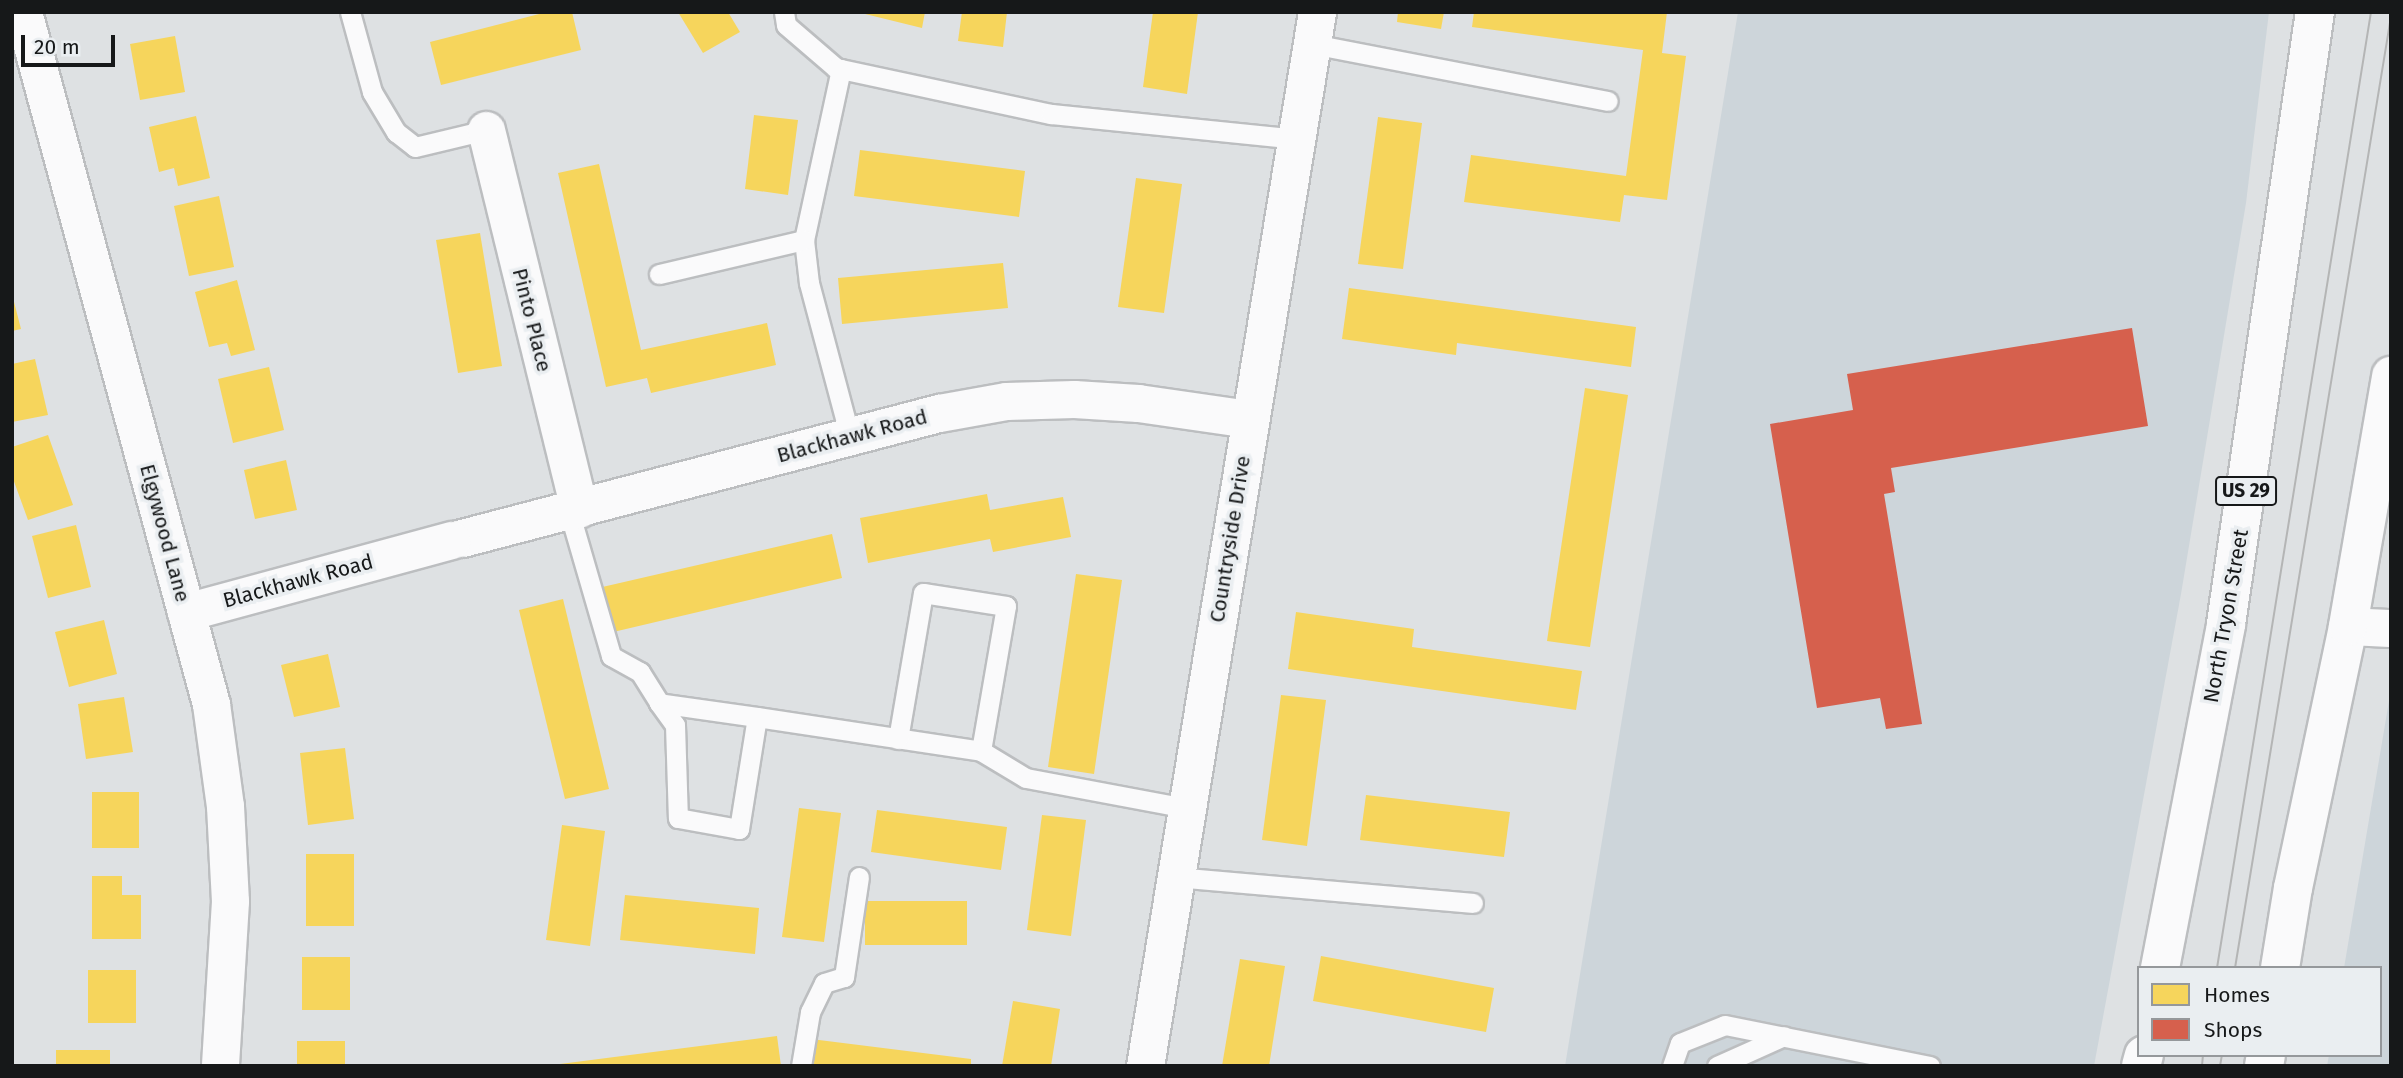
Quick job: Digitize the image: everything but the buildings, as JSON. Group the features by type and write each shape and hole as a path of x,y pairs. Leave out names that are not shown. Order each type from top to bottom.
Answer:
{"main road":[{"name":"North Tryon Street","path":"2160,966 2226,624 2315,12"},
{"path":"2280,966 2293,888 2348,626 2391,376"}],"street":[{"name":"Elgywood Lane","path":"23,12 211,704 225,806 230,901 220,1066"},
{"name":"Countryside Drive","path":"1145,1066 1315,28"},
{"name":"Pinto Place","path":"486,131 574,510"},
{"name":"Blackhawk Road","path":"186,612 939,413 1040,399 1139,403 1249,419"},
{"path":"2348,626 2391,628"}],"lane":[{"path":"349,12 372,92 396,132 415,147 486,131"},
{"path":"784,12 786,25 836,68 1051,114 1296,139"},
{"path":"1315,28 1608,101"},
{"path":"841,69 804,240 809,283 850,437"},
{"path":"659,274 804,240"},
{"path":"574,510 611,656 640,672 675,725 678,818 739,829 757,717"},
{"path":"898,739 923,593 1006,606 981,751"},
{"path":"659,703 981,751 1026,778 1186,808"},
{"path":"801,1066 810,1012 824,983 844,977 859,877"},
{"path":"1176,877 1473,904"},
{"path":"1672,1066 1681,1043 1725,1024 1930,1066"},
{"path":"1717,1066 1784,1036"}],"shaded area":[{"path":"1738,12 2269,12 2246,203 2181,594 2094,1066 1565,1066"},
{"path":"2391,689 2391,1066 2327,1066 2329,1057 2382,1057 2382,966 2344,966"}],"tram line":[{"path":"2217,966 2371,12"},
{"path":"2235,966 2391,16"},
{"path":"2202,1066 2203,1057"},
{"path":"2220,1066 2222,1057"}]}
